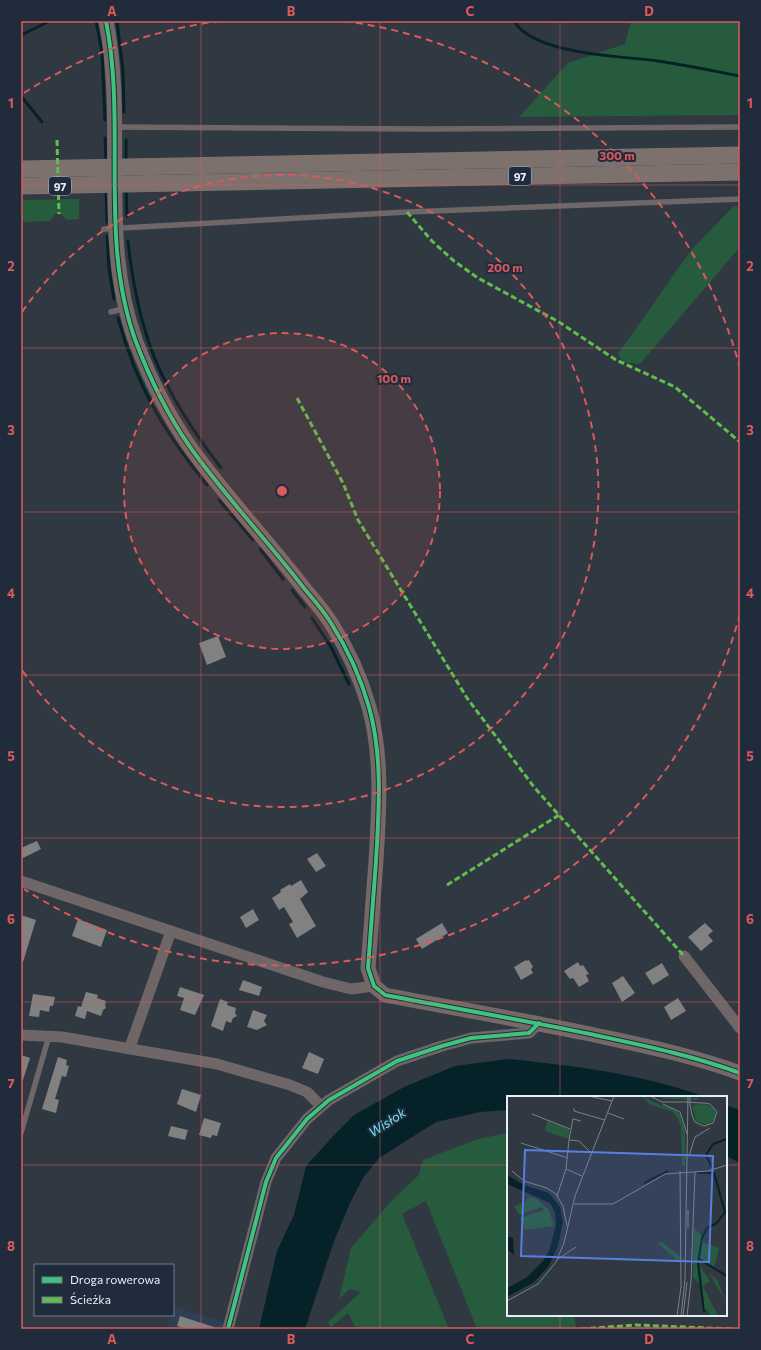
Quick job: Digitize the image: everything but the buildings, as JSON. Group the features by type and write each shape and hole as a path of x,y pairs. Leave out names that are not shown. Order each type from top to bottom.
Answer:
{"main road":[{"name":"97","path":"21,169 740,155"},
{"name":"97","path":"21,186 740,172"}],"street":[{"path":"106,21 111,62 114,127 110,228 118,262 119,310 166,411 190,447 217,482 279,556 331,623 353,666 369,707 376,742 379,798 368,968 374,986 385,995 539,1023 660,1048 704,1060 740,1073"},
{"path":"21,881 323,982 351,988 374,986"},
{"path":"130,1047 171,931"},
{"path":"684,956 740,1028"},
{"path":"228,1329 266,1182 276,1158 307,1119 321,1106 373,1073 397,1061 471,1038 529,1033 539,1023"},
{"path":"21,1035 50,1036 130,1047 217,1064 290,1085 307,1092 321,1106"}],"lane":[{"path":"114,127 428,129 740,127"},
{"path":"110,228 438,211 740,199"},
{"path":"21,1133 50,1036"}],"shaded area":[{"path":"174,1307 226,1323 224,1329 167,1329 171,1316 174,1316"}],"green space":[{"path":"631,21 740,21 740,115 519,117 568,63 625,44"},
{"path":"79,199 79,219 67,220 62,215 55,214 50,221 21,222 21,200"},
{"path":"734,206 740,207 740,247 640,364 623,362 618,354 692,249"},
{"path":"507,1133 507,1316 574,1316 576,1328 477,1329 426,1201 402,1214 449,1329 356,1329 348,1313 331,1327 328,1322 361,1292 350,1289 339,1299 351,1248 392,1200 418,1176 423,1160 478,1139"}],"water":[{"name":"Wisłok","path":"509,1059 584,1068 657,1082 702,1096 507,1096 507,1110 480,1112 436,1122 379,1158 363,1178 350,1203 334,1241 305,1329 259,1329 277,1251 294,1215 306,1166 354,1115 404,1087 455,1066"},
{"path":"727,1105 740,1110 740,1163 727,1156"}],"waterway":[{"path":"21,35 50,21"},
{"path":"96,21 102,52 105,120"},
{"path":"117,21 123,71 124,112"},
{"path":"514,21 524,32 540,41 559,47 580,52 643,59 740,76"},
{"path":"21,96 42,122"},
{"path":"105,138 106,162"},
{"path":"126,140 126,162"},
{"path":"126,189 127,216"},
{"path":"106,190 107,222"},
{"path":"107,236 109,269 114,299"},
{"path":"128,241 132,275 138,306 146,335 156,362 168,388 183,414 221,468"},
{"path":"118,318 133,365 153,407 177,446 207,485"},
{"path":"219,500 253,540"},
{"path":"260,549 283,579"},
{"path":"292,590 305,607"},
{"path":"312,618 331,647 349,684"}],"marked path":[{"path":"57,140 59,214"},
{"path":"407,212 432,241 454,261 478,278 559,322 616,360 675,387 740,442"},
{"path":"297,398 343,483 358,520 467,698 534,787 684,956"},
{"path":"447,885 559,815"},
{"path":"581,1329 636,1325 734,1329"}],"cycle path":[{"path":"106,21 112,61 114,101 115,223 118,263 125,303 136,342 160,396 190,447 217,483 289,569 331,623 353,664 369,707 376,745 379,784 377,842 368,968 374,986 385,995 628,1042 666,1051 740,1073"},
{"path":"228,1329 266,1182 276,1158 307,1119 329,1100 397,1061 471,1038 529,1033 539,1023"}]}
